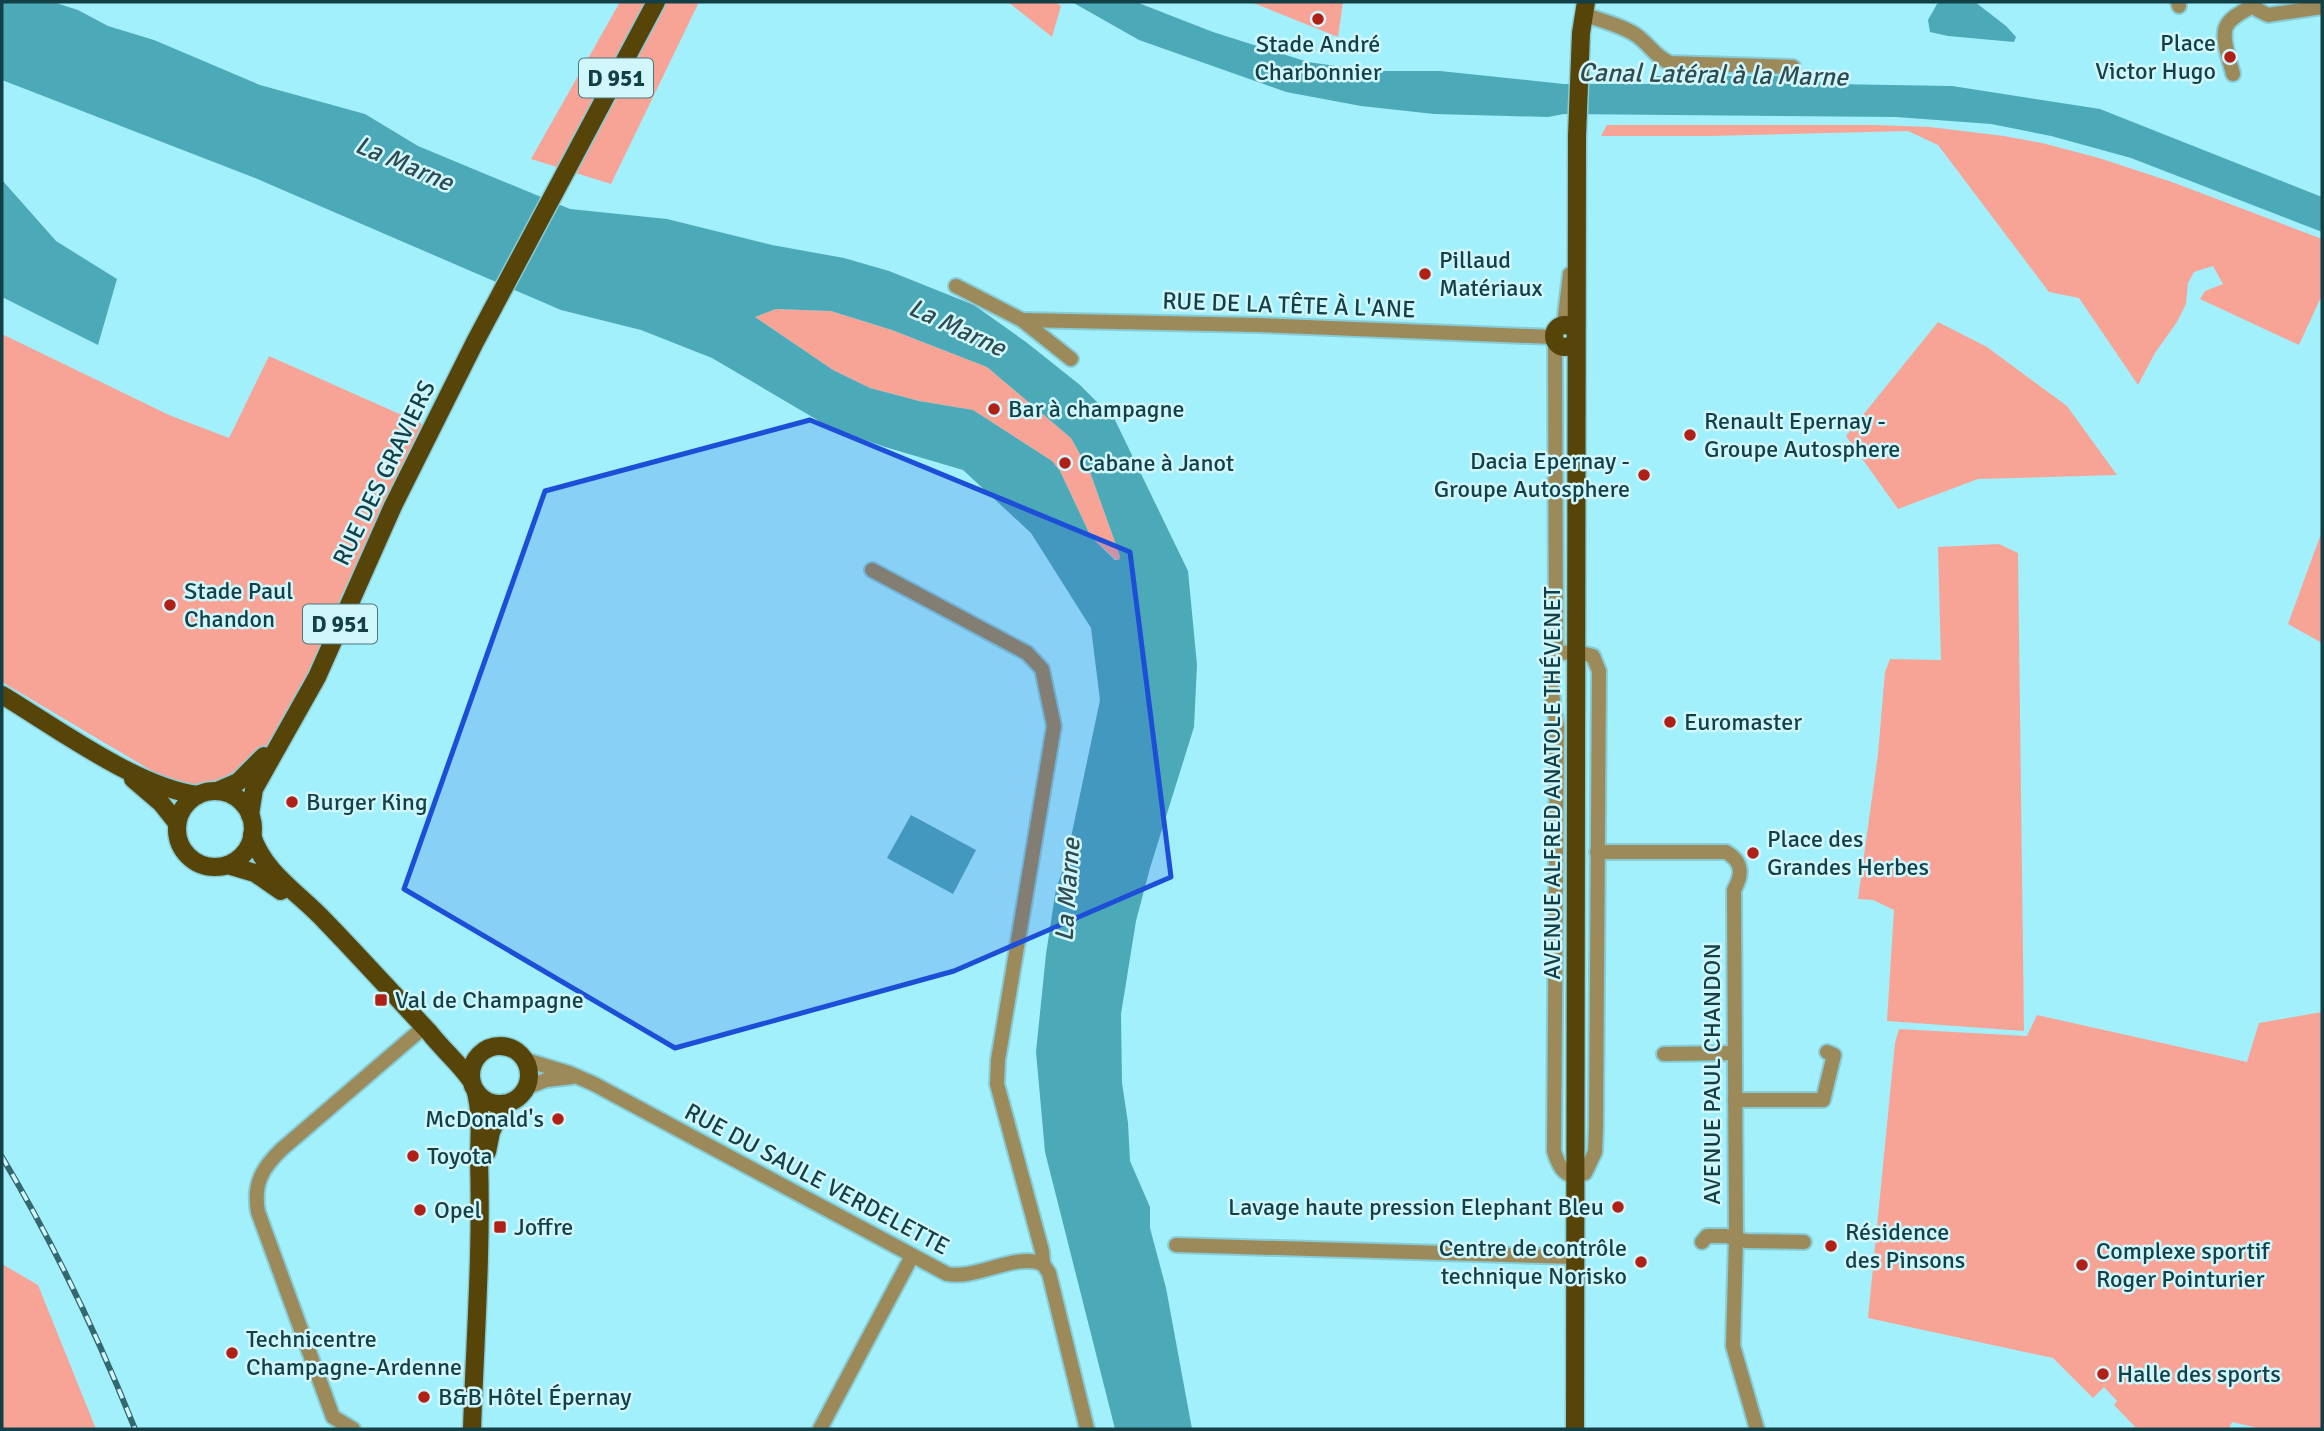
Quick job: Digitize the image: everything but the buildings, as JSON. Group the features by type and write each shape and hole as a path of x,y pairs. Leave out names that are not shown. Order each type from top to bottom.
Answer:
{"main road":[{"name":"RUE DES GRAVIERS","path":"250,815 254,789 317,677 393,506 475,342 656,2"},
{"name":"AVENUE ALFRED ANATOLE THÉVENET","path":"1575,1429 1577,366 1564,337 1577,261 1580,45 1591,6"},
{"path":"2,695 108,760 169,789 198,795 216,791 237,798 250,815 252,835 260,855 272,870 325,920 427,1029 440,1047 459,1064 473,1086 488,1102 504,1104 513,1101 526,1088 529,1069 526,1060 517,1051 501,1045 485,1049 457,1048 427,1029"},
{"name":"RUE DES GRAVIERS","path":"216,791 245,776 282,739"},
{"path":"108,760 161,803 177,822"},
{"path":"198,795 184,806 177,822 177,836 190,858 215,867 228,864 244,853 252,835"},
{"path":"228,864 256,873 346,944"},
{"path":"471,1429 482,1117 473,1086 473,1062 485,1049"},
{"path":"481,1182 491,1132 504,1104"}],"street":[{"path":"2233,74 2225,34 2229,22 2253,3 2258,10 2268,15"},
{"path":"1591,6 1640,38 1660,59 1670,63 1793,67"},
{"path":"2229,22 2322,7"},
{"path":"957,286 1022,320 1071,359"},
{"name":"RUE DE LA TÊTE À L'ANE","path":"1022,320 1257,325 1564,337"},
{"path":"1556,653 1577,652 1592,656 1599,671 1595,1152 1586,1173 1576,1177 1566,1174 1558,1166 1554,1151 1557,726 1551,690 1552,666 1556,653 1564,337"},
{"path":"872,570 1027,653 1042,669 1051,701 1054,726 998,1060 997,1084 1040,1241 1043,1264 1049,1273 1087,1429"},
{"name":"AVENUE PAUL CHANDON","path":"1597,852 1726,852 1738,861 1741,874 1734,890 1736,1240 1733,1346 1757,1429"},
{"path":"353,1429 332,1417 258,1212 256,1188 263,1170 274,1156 427,1029"},
{"path":"1735,1100 1823,1100 1834,1055 1826,1052"},
{"path":"1664,1054 1735,1053"},
{"name":"RUE DU SAULE VERDELETTE","path":"526,1060 578,1077 947,1274 956,1276 1028,1261 1043,1264"},
{"path":"526,1088 546,1080 578,1077"},
{"path":"1702,1242 1707,1236 1726,1236 1736,1240 1804,1242"},
{"path":"1176,1245 1575,1257"},
{"path":"820,1429 912,1256"}],"highlighted area":[{"path":"810,420 1130,552 1171,877 954,971 675,1048 404,889 545,491"}],"shaded area":[{"path":"620,2 699,2 611,184 531,159"},
{"path":"1008,2 1055,2 1061,6 1052,37"},
{"name":"Stade André Charbonnier","path":"1251,2 1343,2 1338,37"},
{"path":"1607,125 1930,127 2042,143 2172,182 2322,239 2322,295 2299,345 2200,299 2205,291 2223,284 2213,266 2194,272 2188,283 2186,304 2138,385 2079,298 2049,292 1938,145 1908,131 1601,136"},
{"path":"776,309 831,311 892,330 987,367 1071,438 1090,472 1120,556 1119,560 1091,537 1060,471 1052,461 973,410 919,401 870,388 833,370 755,317"},
{"path":"1938,322 1987,347 2067,406 2117,475 1978,479 1898,509 1846,436"},
{"name":"Stade Paul Chandon","path":"2,334 169,415 229,438 269,356 422,424 294,704 259,755 231,777 209,786 186,787 174,784 2,682"},
{"path":"2322,531 2322,643 2288,624"},
{"path":"1999,544 2018,553 2024,1031 1887,1021 1894,910 1873,900 1858,899 1878,754 1885,672 1890,659 1941,660 1938,547"},
{"name":"Complexe sportif Roger Pointurier","path":"2322,1012 2322,1429 2262,1429 2232,1422 2229,1429 2137,1429 2114,1405 2117,1401 2104,1387 2093,1398 2053,1358 1868,1318 1895,1043 1899,1029 2027,1036 2037,1015 2247,1062 2259,1023"},
{"path":"2,1264 38,1285 96,1429 2,1429"}],"water":[{"name":"La Marne","path":"2,2 53,2 78,10 108,26 154,40 260,85 365,114 418,146 570,209 667,219 772,245 844,258 889,271 974,305 1080,385 1115,420 1188,571 1197,665 1194,727 1136,921 1121,1014 1122,1083 1130,1161 1150,1207 1150,1228 1166,1288 1192,1429 1115,1429 1045,1152 1036,1052 1046,954 1056,889 1066,861 1100,700 1091,628 1031,533 963,470 831,428 712,358 641,330 561,310 255,178 2,80","holes":["776,309 831,311 892,330 987,367 1071,438 1090,472 1120,556 1119,560 1115,560 1091,537 1060,471 1052,461 973,410 919,401 870,388 833,370 755,317"]},
{"path":"1072,2 1136,2 1213,32 1308,62 1371,71 1440,71 1564,84 1648,84 1653,76 1784,76 1832,84 1952,86 2100,109 2322,197 2322,232 2131,158 2051,136 1991,124 1896,117 1564,114 1548,117 1434,114 1361,106 1286,92 1139,40"},
{"path":"1941,2 1975,2 2006,26 2016,37 2014,42 1930,32 1928,20"},
{"path":"2,180 56,241 117,279 98,345 2,297"},
{"path":"911,815 976,850 953,894 887,858"}],"railway":[{"path":"2,1157 74,1290 135,1429"}],"place":[{"name":"Stade André Charbonnier","path":"1318,19"},
{"name":"Place Victor Hugo","path":"2230,57"},
{"name":"Pillaud Matériaux","path":"1425,274"},
{"name":"Bar à champagne","path":"994,409"},
{"name":"Renault Epernay - Groupe Autosphere","path":"1690,435"},
{"name":"Cabane à Janot","path":"1065,463"},
{"name":"Dacia Epernay - Groupe Autosphere","path":"1644,475"},
{"name":"Stade Paul Chandon","path":"170,605"},
{"name":"Euromaster","path":"1670,722"},
{"name":"Burger King","path":"292,802"},
{"name":"Place des Grandes Herbes","path":"1753,853"},
{"name":"Val de Champagne","path":"381,1000"},
{"name":"McDonald's","path":"558,1119"},
{"name":"Toyota","path":"413,1156"},
{"name":"Lavage haute pression Elephant Bleu","path":"1618,1207"},
{"name":"Opel","path":"420,1210"},
{"name":"Joffre","path":"500,1227"},
{"name":"Résidence des Pinsons","path":"1831,1246"},
{"name":"Centre de contrôle technique Norisko","path":"1641,1262"},
{"name":"Complexe sportif Roger Pointurier","path":"2082,1265"},
{"name":"Technicentre Champagne-Ardenne","path":"232,1353"},
{"name":"Halle des sports","path":"2103,1374"},
{"name":"B&B Hôtel Épernay","path":"424,1397"}],"water label":[{"name":"Canal Latéral à la Marne","path":"1713,75"}]}
